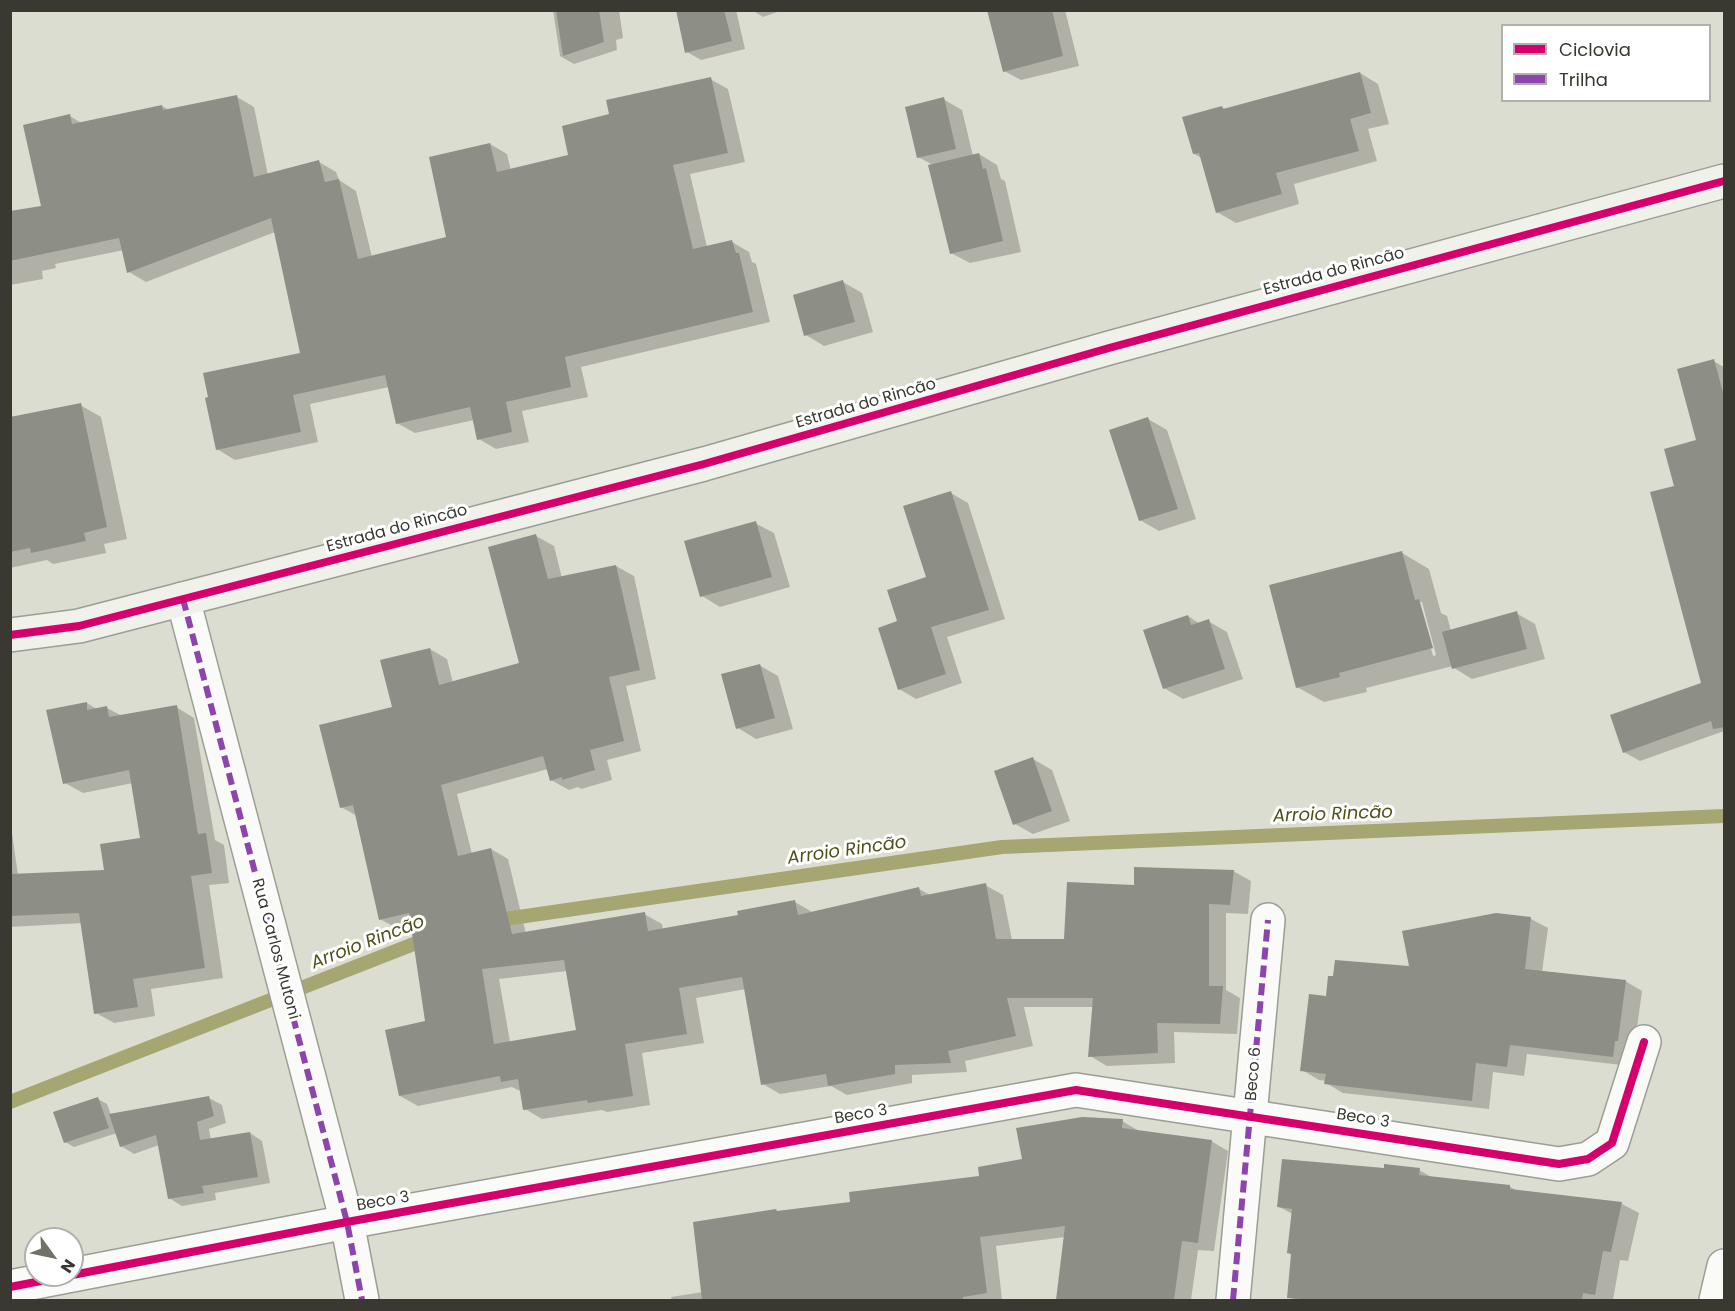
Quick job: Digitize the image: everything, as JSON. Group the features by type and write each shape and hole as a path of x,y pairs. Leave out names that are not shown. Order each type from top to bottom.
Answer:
{"street":[{"name":"Estrada do Rincão","path":"10,635 79,627 704,464 1109,348 1725,182"},
{"name":"Rua Carlos Mutoni","path":"183,599 347,1222 362,1300"},
{"name":"Beco 6","path":"1233,1300 1268,920"},
{"name":"Beco 3","path":"10,1287 347,1222 1076,1090 1559,1164 1588,1159 1612,1143 1644,1042"},
{"path":"1716,1300 1725,1266"}],"building":[{"path":"556,10 599,10 604,42 563,56"},
{"path":"676,10 724,10 732,41 685,53"},
{"path":"987,10 1052,10 1063,56 1003,72"},
{"path":"1360,72 1371,113 1350,119 1359,151 1276,173 1282,194 1216,213 1199,153 1193,154 1182,117 1222,106 1223,109"},
{"path":"711,77 728,153 673,165 693,249 732,240 736,253 739,253 753,312 565,357 571,387 506,402 512,432 477,440 470,407 396,424 385,375 293,395 301,432 216,450 205,398 208,397 203,373 300,353 271,218 127,273 119,238 10,261 10,211 41,206 23,125 70,114 72,124 162,105 163,110 237,95 254,177 319,160 325,182 339,179 358,259 446,237 429,157 490,143 497,172 568,155 562,126 609,114 606,100"},
{"path":"944,97 956,149 917,158 905,107"},
{"path":"979,153 983,169 986,168 1003,241 950,254 928,165"},
{"path":"843,280 855,322 804,336 793,295"},
{"path":"1714,359 1725,400 1725,727 1713,729 1711,721 1623,753 1610,715 1701,683 1650,492 1674,486 1664,449 1696,440 1677,369"},
{"path":"81,403 107,527 84,533 86,541 31,553 30,548 10,552 10,417"},
{"path":"1148,417 1178,509 1139,521 1109,430"},
{"path":"951,491 989,610 931,627 946,674 898,690 878,628 897,621 887,590 926,577 903,506"},
{"path":"756,521 772,577 700,597 684,541"},
{"path":"536,534 548,579 616,565 640,670 609,677 624,741 590,750 595,770 562,780 562,777 550,781 543,756 441,785 458,856 491,848 512,934 645,912 648,931 738,915 737,911 795,900 798,915 919,887 921,896 986,883 996,939 1064,939 1067,882 1134,885 1134,867 1234,870 1230,905 1209,904 1209,986 1223,986 1220,1024 1157,1023 1158,1053 1088,1057 1093,998 1007,998 1016,1036 948,1051 951,1063 895,1065 895,1074 828,1086 826,1074 761,1085 742,977 679,988 687,1034 625,1044 633,1096 588,1103 587,1100 523,1110 518,1079 501,1082 500,1076 399,1096 385,1030 425,1021 409,913 379,920 353,805 340,808 319,725 392,707 380,660 430,648 439,685 519,663 488,547","holes":["564,960 576,1030 494,1044 482,969"]},
{"path":"1402,551 1415,600 1419,599 1433,648 1339,673 1340,677 1296,688 1269,585"},
{"path":"1517,611 1527,649 1452,669 1442,632"},
{"path":"1188,615 1191,625 1209,619 1225,669 1163,689 1143,630"},
{"path":"760,664 775,718 736,729 721,674"},
{"path":"87,702 87,710 107,706 109,717 177,705 198,834 206,833 212,873 191,876 205,968 133,979 138,1007 94,1014 79,913 10,916 10,874 104,870 100,844 140,838 129,770 63,784 46,710"},
{"path":"1033,757 1052,811 1013,825 994,771"},
{"path":"1496,913 1531,917 1525,969 1626,980 1618,1041 1615,1041 1613,1057 1510,1045 1507,1067 1476,1063 1472,1101 1324,1084 1326,1074 1300,1071 1309,994 1326,996 1328,976 1333,976 1335,960 1409,966 1402,931"},
{"path":"209,1096 214,1116 197,1122 200,1140 250,1132 258,1177 202,1186 204,1193 168,1199 156,1135 120,1147 109,1114"},
{"path":"98,1097 109,1128 64,1143 53,1112"},
{"path":"1082,1117 1123,1119 1122,1128 1212,1140 1198,1243 1182,1241 1174,1300 1056,1300 1065,1226 980,1237 987,1293 963,1297 963,1300 702,1300 693,1222 776,1209 777,1211 850,1202 849,1192 979,1176 978,1167 1022,1159 1016,1128"},
{"path":"1282,1159 1384,1168 1384,1164 1420,1168 1419,1175 1510,1185 1510,1189 1622,1202 1611,1252 1603,1251 1595,1295 1583,1293 1582,1300 1313,1300 1287,1298 1291,1254 1287,1253 1292,1209 1277,1207"}],"waterway":[{"name":"Arroio Rincão","path":"491,921 1002,847 1724,816"},
{"name":"Arroio Rincão","path":"10,1102 429,938"}],"marked path":[{"path":"183,599 347,1222 362,1300"},
{"path":"1233,1300 1268,920"}],"cycle path":[{"path":"10,635 79,626 704,464 1109,348 1724,181"},
{"path":"10,1287 347,1222 1076,1090 1559,1164 1588,1159 1612,1143 1644,1042"}]}
